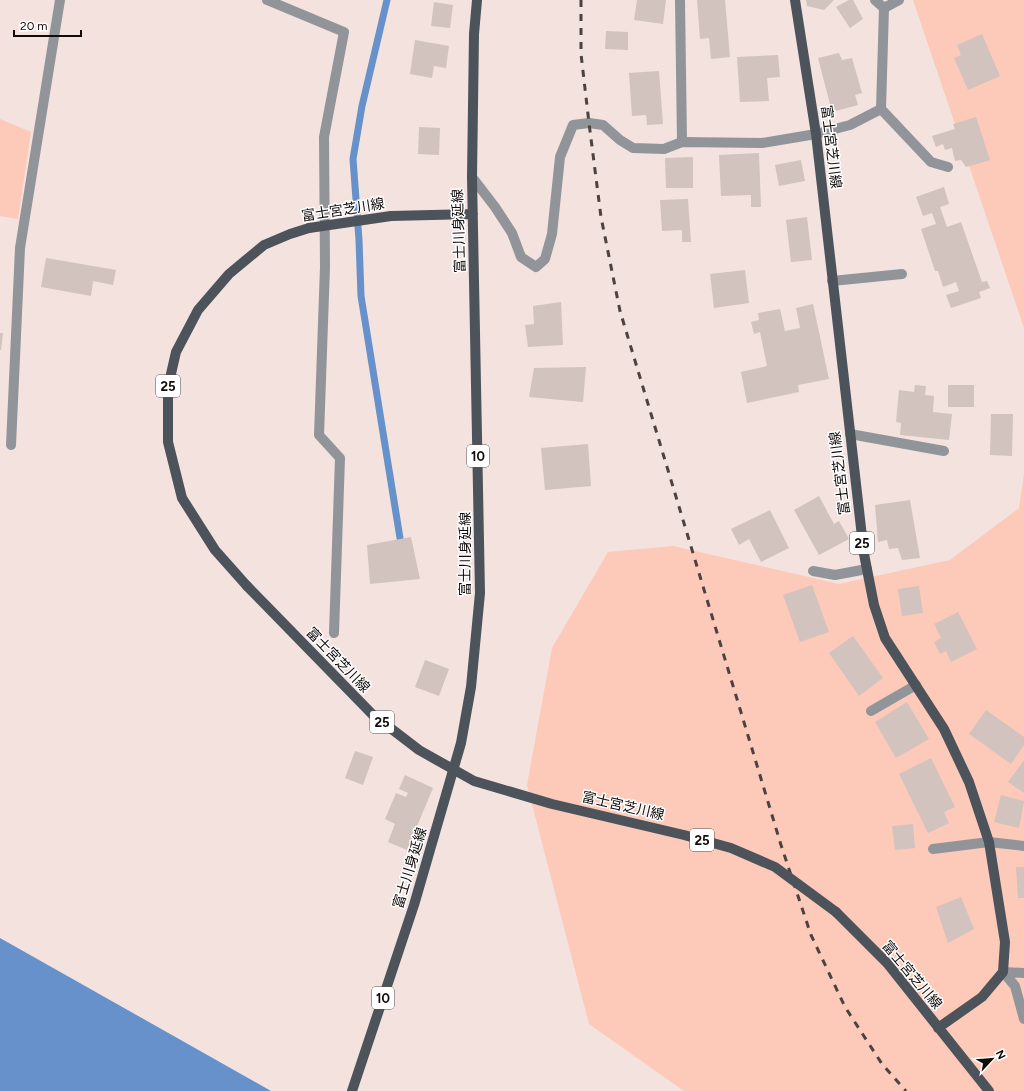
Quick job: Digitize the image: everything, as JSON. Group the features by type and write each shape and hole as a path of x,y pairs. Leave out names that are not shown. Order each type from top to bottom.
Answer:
{"main road":[{"name":"富士川身延線","path":"352,1091 414,905 461,743 471,687 480,593 474,214 472,177 474,34 477,0"},
{"name":"富士宮芝川線","path":"795,0 816,134 850,434 867,569 874,605 885,638 944,729 969,782 989,842 1005,942 1003,972 982,997 938,1028"},
{"name":"富士宮芝川線","path":"474,214 391,216 309,228 264,245 229,274 198,310 176,352 168,387 168,442 182,498 215,550 247,586 372,714 419,750 474,781 552,804 684,835 731,848 775,867 836,912 887,963 989,1091"}],"street":[{"path":"11,445 20,248 60,0"},
{"path":"267,0 344,32 324,137 325,267 319,435 340,458 334,633"},
{"path":"680,0 682,142"},
{"path":"875,0 884,8"},
{"path":"884,8 899,0"},
{"path":"884,8 881,109 931,162 948,167"},
{"path":"472,177 496,207 512,233 521,257 536,267 545,259 552,234 560,157 573,125 589,122 603,125 620,140 633,148 664,149 682,142 762,143 816,134 850,125 881,109"},
{"path":"832,281 902,274"},
{"path":"850,434 944,451"},
{"path":"813,571 835,575 867,569"},
{"path":"871,712 916,685"},
{"path":"933,849 989,842 1024,846"},
{"path":"1003,972 1024,973"},
{"path":"1003,972 1015,986 1024,1019"}],"shaded area":[{"path":"913,0 1024,0 1024,328"},
{"path":"0,119 31,132 18,219 0,216"},
{"path":"1024,474 1024,1091 684,1091 589,1024 527,785 552,648 608,552 673,546 839,584 950,560 1019,508"}],"water":[{"path":"0,938 257,1083 271,1091 0,1091"}],"building":[{"path":"637,0 666,0 663,24 634,20"},
{"path":"697,0 725,0 730,57 711,59 709,38 700,39"},
{"path":"806,0 834,0 824,10 807,6"},
{"path":"849,0 853,0 863,19 850,28 836,7"},
{"path":"434,2 453,5 450,28 431,26"},
{"path":"606,31 628,32 628,50 605,49"},
{"path":"982,34 1000,76 968,90 954,58 961,55 957,45"},
{"path":"415,40 449,46 446,68 434,66 432,78 410,74"},
{"path":"839,53 842,60 852,58 862,93 855,95 858,105 832,112 818,58"},
{"path":"778,55 780,77 767,78 769,101 740,102 737,57"},
{"path":"659,71 663,124 647,125 646,115 632,116 629,73"},
{"path":"976,117 990,160 966,167 961,160 955,161 952,148 945,150 943,144 936,147 932,136 955,129 953,124"},
{"path":"419,127 440,128 439,155 418,154"},
{"path":"759,153 761,207 751,207 751,195 721,196 719,155"},
{"path":"693,157 693,188 666,188 665,158"},
{"path":"801,160 805,181 779,186 775,165"},
{"path":"944,187 949,204 940,207 947,227 961,222 982,282 987,281 990,288 979,292 981,298 951,308 946,295 959,291 956,282 943,287 938,271 935,271 921,229 936,224 932,213 923,216 916,197"},
{"path":"688,199 691,242 682,242 682,230 662,231 660,200"},
{"path":"807,217 812,260 791,262 786,220"},
{"path":"46,258 116,270 113,285 93,281 91,296 41,287"},
{"path":"745,270 749,303 714,308 710,274"},
{"path":"561,302 563,345 528,347 525,325 534,324 533,306"},
{"path":"813,304 829,379 798,385 799,392 747,403 741,372 767,366 760,332 754,334 751,322 759,320 758,313 780,309 785,331 800,328 796,308"},
{"path":"0,333 3,333 1,350 0,350"},
{"path":"586,367 583,402 529,397 534,368"},
{"path":"915,385 926,386 925,395 934,396 933,412 952,414 949,440 900,435 901,423 896,422 899,390 914,392"},
{"path":"948,385 974,385 974,407 948,407"},
{"path":"991,414 1013,414 1012,456 990,455"},
{"path":"588,444 591,486 545,490 541,448"},
{"path":"819,496 834,524 839,521 849,539 819,555 794,510"},
{"path":"910,500 920,558 902,560 898,548 889,549 887,540 878,542 875,505"},
{"path":"770,510 789,548 761,562 749,539 739,545 731,529"},
{"path":"411,537 420,579 370,584 367,545"},
{"path":"812,585 829,632 800,642 783,595"},
{"path":"919,586 923,613 902,616 898,589"},
{"path":"958,612 977,649 951,662 946,651 940,654 934,642 941,638 934,624"},
{"path":"853,636 883,678 859,696 829,653"},
{"path":"425,660 449,669 439,696 415,687"},
{"path":"907,702 929,739 896,758 875,722"},
{"path":"986,710 1024,737 1024,745 1011,764 969,734"},
{"path":"355,751 373,757 363,785 345,778"},
{"path":"931,758 955,807 944,812 949,823 928,833 899,774"},
{"path":"1024,760 1024,793 1008,782"},
{"path":"405,775 433,788 407,850 388,842 395,824 385,819 396,793 406,797 408,793 399,789"},
{"path":"1001,795 1024,801 1019,828 994,822"},
{"path":"913,824 915,848 895,850 892,826"},
{"path":"1016,867 1024,867 1024,898 1018,898"},
{"path":"961,897 974,929 948,943 936,907"}],"waterway":[{"path":"387,0 362,106 353,159 359,240 361,296 400,538"}],"railway":[{"path":"581,0 581,54 589,123 601,217 620,311 781,845 811,935 845,1007 882,1064 906,1091"}]}
